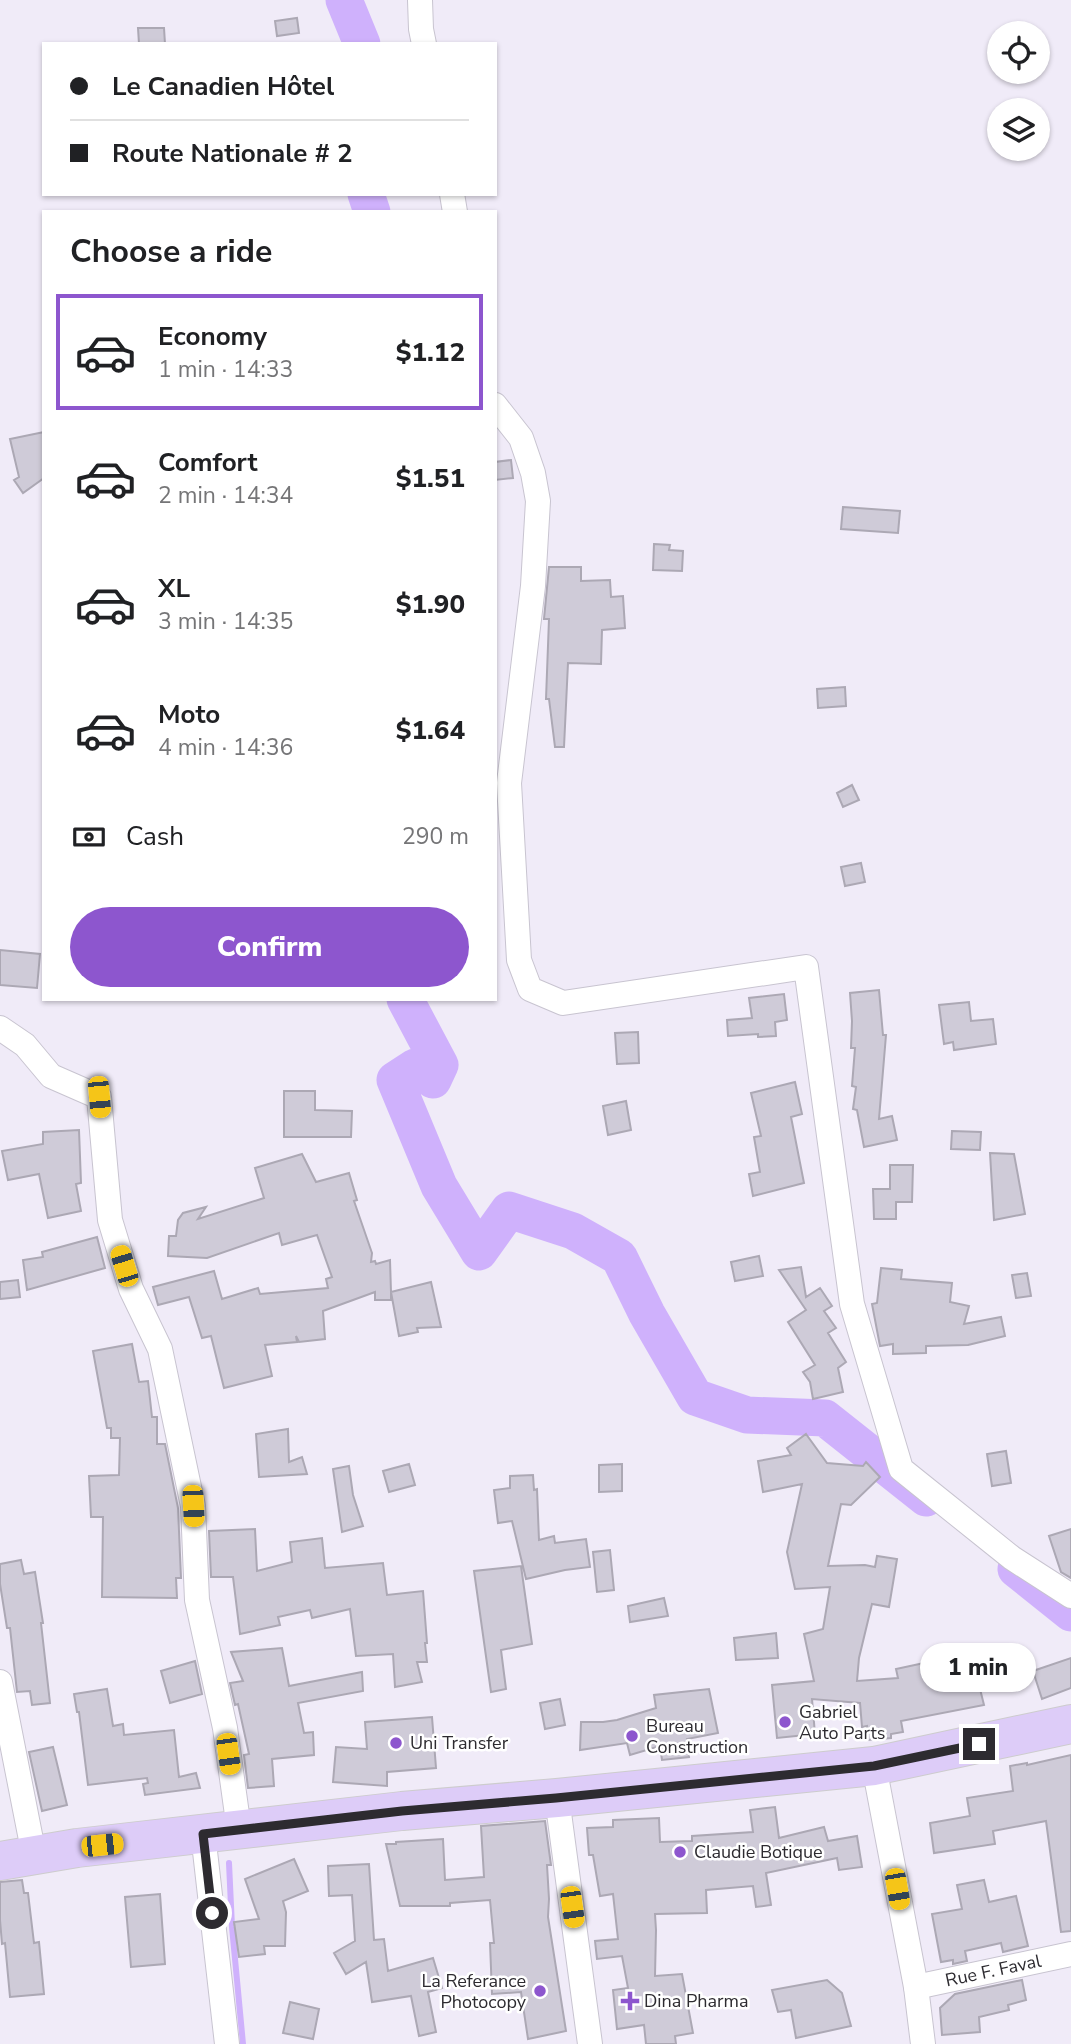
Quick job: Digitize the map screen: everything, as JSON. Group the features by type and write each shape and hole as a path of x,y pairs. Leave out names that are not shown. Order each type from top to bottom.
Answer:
{"main road":[{"path":"17,1858 77,1848 402,1811 874,1766 1071,1724"}],"street":[{"path":"420,0 424,42"},
{"path":"497,408 521,438 533,473 538,501 533,586 509,783 519,960 530,989 563,1003 806,967 852,1304 901,1469 1012,1558 1071,1596"},
{"path":"0,1028 25,1045 51,1076 99,1097 110,1220 131,1289 160,1349 193,1506 197,1600 225,1728 221,1832 227,2044"},
{"path":"0,1682 17,1858"},
{"path":"874,1766 916,1987 923,2044"},
{"path":"556,1798 590,2044"},
{"name":"Rue F. Faval","path":"916,1987 1071,1954"}],"building":[{"path":"297,18 299,33 277,36 275,21"},
{"path":"138,28 164,28 165,42 139,42"},
{"path":"42,432 42,479 23,493 14,480 19,477 10,439"},
{"path":"511,460 513,478 497,480 497,462"},
{"path":"843,507 900,511 898,533 841,529"},
{"path":"654,544 670,545 669,550 683,551 682,571 653,570"},
{"path":"549,567 581,567 581,581 610,580 611,597 623,596 625,628 602,630 601,664 568,663 564,747 555,747 549,699 546,699 549,619 544,619"},
{"path":"845,687 846,706 818,708 817,689"},
{"path":"852,785 859,800 843,807 837,793"},
{"path":"861,863 865,882 845,886 841,867"},
{"path":"0,950 40,954 37,988 0,985"},
{"path":"879,990 883,1035 886,1035 879,1119 892,1116 897,1140 864,1147 857,1110 853,1109 856,1087 852,1086 855,1048 851,1048 850,993"},
{"path":"784,994 787,1020 775,1022 776,1036 728,1036 727,1020 752,1018 749,998"},
{"path":"969,1002 971,1021 993,1019 996,1044 954,1050 953,1042 944,1044 939,1005"},
{"path":"638,1032 639,1063 617,1064 615,1033"},
{"path":"795,1082 802,1114 791,1117 804,1183 753,1196 749,1174 760,1172 754,1137 761,1136 751,1093"},
{"path":"284,1091 315,1091 315,1110 352,1111 351,1137 284,1137"},
{"path":"626,1101 631,1130 608,1135 603,1106"},
{"path":"79,1130 81,1183 76,1184 81,1211 48,1218 39,1174 8,1180 2,1151 43,1144 43,1132"},
{"path":"952,1131 981,1132 980,1150 951,1149"},
{"path":"990,1153 1014,1154 1025,1214 994,1220"},
{"path":"302,1154 316,1182 349,1173 357,1200 354,1201 372,1253 371,1262 375,1261 376,1264 390,1260 391,1300 375,1300 375,1292 323,1311 325,1339 299,1342 296,1336 297,1342 265,1345 272,1376 224,1388 211,1336 202,1338 189,1297 158,1305 153,1287 214,1271 222,1299 258,1288 260,1294 328,1288 326,1279 332,1277 317,1235 282,1245 279,1233 207,1258 168,1256 169,1236 176,1236 178,1220 183,1213 206,1207 198,1219 264,1198 255,1168"},
{"path":"890,1165 913,1165 912,1202 896,1202 896,1219 874,1219 873,1189 890,1189"},
{"path":"97,1237 105,1268 27,1290 23,1260 43,1257 42,1252"},
{"path":"759,1256 763,1276 735,1281 731,1262"},
{"path":"801,1267 806,1297 820,1288 832,1306 824,1311 836,1328 828,1333 846,1362 838,1368 843,1392 813,1399 810,1382 803,1372 815,1365 788,1322 806,1310 779,1270"},
{"path":"881,1268 902,1270 901,1279 952,1283 950,1302 969,1306 964,1324 1001,1317 1005,1336 968,1345 926,1346 926,1353 893,1354 893,1344 880,1346 872,1304 877,1303"},
{"path":"1027,1273 1031,1296 1016,1298 1012,1275"},
{"path":"18,1280 20,1297 0,1299 0,1282"},
{"path":"431,1282 441,1327 417,1328 418,1332 399,1336 391,1292"},
{"path":"132,1344 139,1382 148,1381 152,1417 157,1417 157,1444 165,1444 178,1508 181,1578 176,1578 177,1598 102,1597 103,1517 91,1517 89,1476 119,1475 120,1438 111,1438 111,1428 107,1428 93,1351"},
{"path":"288,1429 289,1462 302,1457 307,1474 259,1477 256,1434"},
{"path":"806,1434 827,1463 863,1466 866,1462 880,1477 851,1505 841,1504 828,1566 875,1567 877,1556 897,1559 889,1607 872,1604 859,1658 857,1681 898,1678 896,1669 938,1660 940,1672 995,1659 993,1653 1008,1647 1011,1655 1020,1653 1024,1664 993,1674 997,1683 980,1689 984,1705 901,1721 903,1732 891,1734 891,1738 868,1740 867,1726 862,1727 860,1703 812,1699 815,1734 777,1738 772,1685 814,1681 804,1634 823,1629 830,1587 795,1589 787,1552 802,1484 763,1492 758,1461 791,1455 787,1448"},
{"path":"1006,1451 1011,1483 992,1486 987,1454"},
{"path":"409,1464 415,1485 389,1492 383,1471"},
{"path":"622,1464 622,1491 599,1492 599,1465"},
{"path":"349,1466 353,1495 363,1526 342,1532 333,1469"},
{"path":"533,1475 534,1490 537,1489 539,1540 554,1536 555,1543 586,1539 590,1567 526,1579 512,1521 498,1523 494,1490 510,1488 510,1476"},
{"path":"255,1529 257,1571 292,1562 290,1542 322,1538 325,1568 383,1563 387,1595 423,1591 427,1662 417,1662 422,1682 395,1687 393,1654 356,1656 350,1609 312,1618 310,1610 278,1617 280,1625 240,1634 233,1577 211,1577 209,1531"},
{"path":"1071,1529 1071,1578 1061,1572 1049,1536"},
{"path":"610,1550 614,1590 597,1592 593,1552"},
{"path":"21,1560 24,1574 35,1572 43,1623 50,1703 32,1705 30,1691 17,1692 10,1628 7,1628 0,1584 0,1564"},
{"path":"521,1566 532,1644 501,1650 506,1689 491,1692 474,1571"},
{"path":"664,1598 668,1616 630,1622 628,1606"},
{"path":"776,1633 778,1658 736,1660 734,1638"},
{"path":"282,1648 289,1686 362,1672 363,1691 298,1703 304,1733 313,1732 314,1755 272,1759 274,1786 248,1788 244,1755 249,1754 238,1704 235,1705 230,1683 243,1681 231,1652"},
{"path":"1071,1658 1071,1688 1042,1699 1033,1671"},
{"path":"195,1661 202,1694 170,1703 161,1671"},
{"path":"107,1689 113,1726 123,1724 124,1735 174,1730 179,1777 196,1773 200,1788 145,1795 143,1784 148,1783 147,1778 88,1785 79,1712 74,1694"},
{"path":"709,1689 718,1733 687,1739 689,1757 662,1760 660,1746 630,1755 627,1743 580,1750 581,1722 617,1720 656,1708 654,1695"},
{"path":"560,1699 565,1725 545,1729 540,1703"},
{"path":"432,1717 436,1768 387,1772 387,1786 333,1782 336,1747 367,1749 365,1722"},
{"path":"53,1747 67,1805 42,1811 29,1752"},
{"path":"1071,1755 1071,1931 1061,1932 1046,1821 993,1831 995,1844 934,1853 930,1823 970,1816 967,1798 1013,1791 1010,1766"},
{"path":"775,1807 779,1838 824,1827 828,1841 857,1836 862,1867 839,1870 837,1858 766,1873 771,1905 756,1907 753,1886 706,1890 707,1913 655,1914 655,1976 682,1974 693,2033 675,2036 676,2044 646,2044 644,2025 617,2029 613,1990 628,1988 622,1956 597,1959 595,1941 618,1939 613,1894 600,1896 593,1855 589,1855 587,1828 613,1827 613,1820 659,1818 660,1842 692,1841 692,1836 753,1832 750,1810"},
{"path":"545,1821 551,1865 547,1865 548,1917 566,2031 528,2039 521,1992 492,1994 490,1943 494,1943 490,1900 450,1903 450,1906 400,1906 386,1844 443,1839 445,1880 484,1877 481,1826"},
{"path":"294,1859 308,1891 283,1901 286,1912 285,1946 264,1946 265,1954 239,1957 234,1922 259,1919 245,1879"},
{"path":"369,1864 374,1940 384,1939 388,1971 433,1958 442,1988 428,1992 436,2032 419,2036 411,1996 372,2002 366,1962 346,1974 334,1953 355,1941 352,1895 329,1896 328,1866"},
{"path":"22,1880 24,1893 28,1893 34,1943 39,1942 44,1994 10,1997 5,1943 2,1944 0,1882"},
{"path":"984,1880 989,1902 1016,1896 1028,1946 1003,1952 1001,1943 965,1951 967,1961 953,1964 953,1960 941,1962 932,1914 962,1909 957,1885"},
{"path":"160,1894 165,1964 131,1967 125,1897"},
{"path":"827,1980 842,1993 851,2026 796,2038 791,2010 778,2012 772,1990"},
{"path":"1022,1980 1026,2000 1008,2005 1009,2010 979,2017 980,2032 942,2035 940,2008 955,1994"},
{"path":"290,2002 319,2009 313,2039 283,2033"}],"waterway":[{"path":"344,0 361,42"},
{"path":"367,196 371,210"},
{"path":"406,1001 440,1065 433,1080 415,1067 395,1080 439,1186 479,1252 509,1210 573,1231 619,1257 647,1314 695,1397 747,1415 825,1418 926,1498"},
{"path":"1016,1569 1071,1613"},
{"path":"229,1863 243,2044"}],"place":[{"name":"Gabriel Auto Parts","path":"785,1722"},
{"name":"Bureau Construction","path":"632,1736"},
{"name":"Uni Transfer","path":"396,1743"},
{"name":"Claudie Botique","path":"680,1852"},
{"name":"La Referance Photocopy","path":"540,1991"},
{"name":"Dina Pharma","path":"630,2001"}],"route":[{"path":"212,1913 203,1834 402,1811 874,1766 979,1744"}]}
